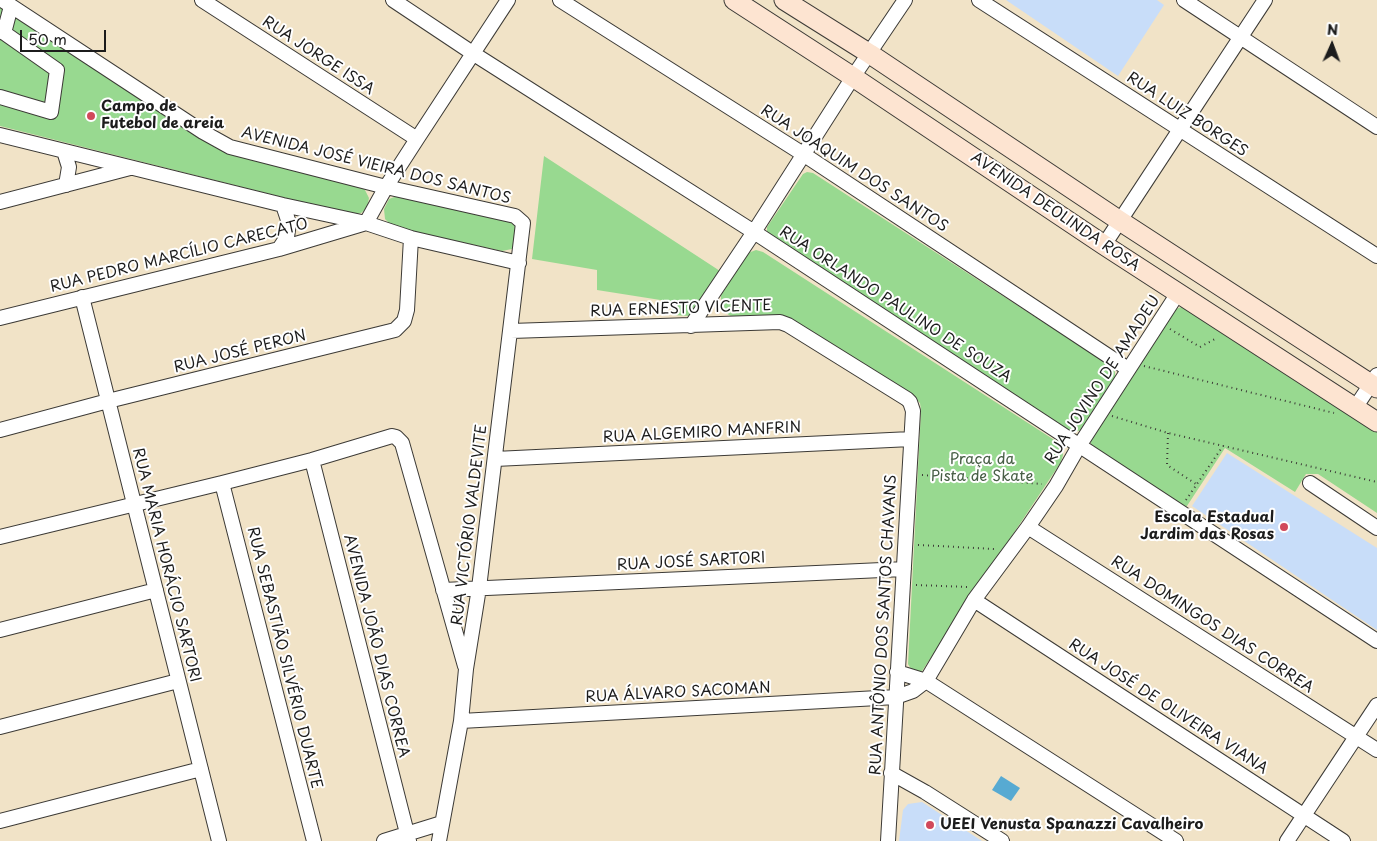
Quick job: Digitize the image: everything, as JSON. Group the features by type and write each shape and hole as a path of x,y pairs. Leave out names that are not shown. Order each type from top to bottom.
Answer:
{"street":[{"name":"RUA JORGE ISSA","path":"202,0 417,139"},
{"name":"RUA ORLANDO PAULINO DE SOUZA","path":"393,0 474,54 754,232 1377,642"},
{"path":"366,223 386,187 508,0"},
{"name":"RUA JOAQUIM DOS SANTOS","path":"560,0 803,154 1130,366"},
{"name":"AVENIDA DEOLINDA ROSA","path":"734,0 1233,329 1347,411 1377,422"},
{"name":"AVENIDA DEOLINDA ROSA","path":"784,0 870,54 1120,221 1375,383"},
{"path":"691,326 905,0"},
{"name":"RUA LUIZ BORGES","path":"979,0 1377,256"},
{"path":"1184,0 1377,126"},
{"path":"1104,245 1265,0"},
{"path":"0,98 51,112 57,70 2,32 6,5"},
{"name":"AVENIDA JOSÉ VIEIRA DOS SANTOS","path":"6,5 203,132 230,147 386,187 515,216"},
{"path":"0,135 283,205 366,223 411,238 519,263"},
{"path":"64,151 69,167 66,185"},
{"path":"0,202 132,168"},
{"path":"279,249 287,237 289,223 283,205"},
{"name":"RUA VICTÓRIO VALDEVITE","path":"439,841 461,721 466,669 480,588 524,225 515,216"},
{"name":"RUA PEDRO MARCÍLIO CARECATO","path":"0,318 279,249 366,223"},
{"name":"RUA JOSÉ PERON","path":"0,430 108,401 395,330 404,321 407,310 411,238"},
{"name":"RUA JOVINO DE AMADEU","path":"896,697 913,691 926,681 974,600 1056,486 1079,446 1178,293"},
{"name":"RUA MARIA HORÁCIO SARTORI","path":"82,297 219,841"},
{"name":"RUA ERNESTO VICENTE","path":"510,331 691,326 774,321 788,325 907,398 913,411"},
{"path":"1347,411 1375,383"},
{"name":"RUA ANTÔNIO DOS SANTOS CHAVANS","path":"888,841 913,411"},
{"path":"0,537 222,483 312,460 392,436 396,437 402,443 442,590 466,669"},
{"name":"RUA ALGEMIRO MANFRIN","path":"495,459 911,440"},
{"name":"AVENIDA JOÃO DIAS CORREA","path":"312,460 408,838"},
{"name":"RUA SEBASTIÃO SILVÉRIO DUARTE","path":"222,483 314,841"},
{"path":"1310,483 1377,528"},
{"name":"RUA DOMINGOS DIAS CORREA","path":"1028,527 1377,750"},
{"name":"RUA JOSÉ SARTORI","path":"442,590 904,569"},
{"path":"0,630 156,590"},
{"name":"RUA JOSÉ DE OLIVEIRA VIANA","path":"974,600 1343,841"},
{"path":"897,672 926,681 1176,841"},
{"path":"0,727 178,680"},
{"name":"RUA ÁLVARO SACOMAN","path":"461,721 896,697"},
{"path":"1287,841 1377,705"},
{"path":"0,821 201,769"},
{"path":"891,773 925,792 1002,841"},
{"path":"384,841 408,838 442,823"}],"path":[{"path":"1159,322 1200,347 1233,329"},
{"path":"1130,366 1347,411"},
{"path":"1100,413 1168,433 1377,482"},
{"path":"1168,433 1167,465 1196,484"},
{"path":"1178,512 1222,446"},
{"path":"909,474 1056,486"},
{"path":"906,544 1010,550"},
{"path":"903,585 983,588"}],"shaded area":[{"path":"1006,0 1157,0 1164,5 1118,76"},
{"name":"Escola Estadual Jardim das Rosas","path":"1227,453 1377,548 1377,630 1192,506"},
{"name":"UEEI Venusta Spanazzi Cavalheiro","path":"922,802 982,841 899,841 903,810 908,804"}],"green space":[{"path":"0,5 216,147 232,154 364,188 369,198 367,208 361,213 353,215 0,126"},
{"path":"544,156 720,271 691,316 672,315 673,302 597,290 597,270 532,259"},
{"path":"807,172 813,173 1111,366 1115,372 1115,378 1082,430 1070,433 767,233 767,227 803,174"},
{"path":"397,196 511,221 517,226 517,246 502,251 393,227 385,219 384,209 389,199"},
{"name":"Praça da Pista de Skate","path":"756,250 763,252 1059,443 1062,447 1063,455 1061,462 922,671 918,672 911,669 908,664 920,403 914,397 781,317 734,318 724,312 721,307 721,295 748,253"},
{"path":"1184,306 1377,428 1377,513 1318,474 1306,474 1295,492 1225,448 1185,509 1093,449 1091,438 1173,310"}],"water":[{"path":"1001,776 1020,788 1011,801 992,790"}],"place":[{"name":"Campo de Futebol de areia","path":"91,116"},
{"name":"Escola Estadual Jardim das Rosas","path":"1284,527"},
{"name":"UEEI Venusta Spanazzi Cavalheiro","path":"930,825"}]}
